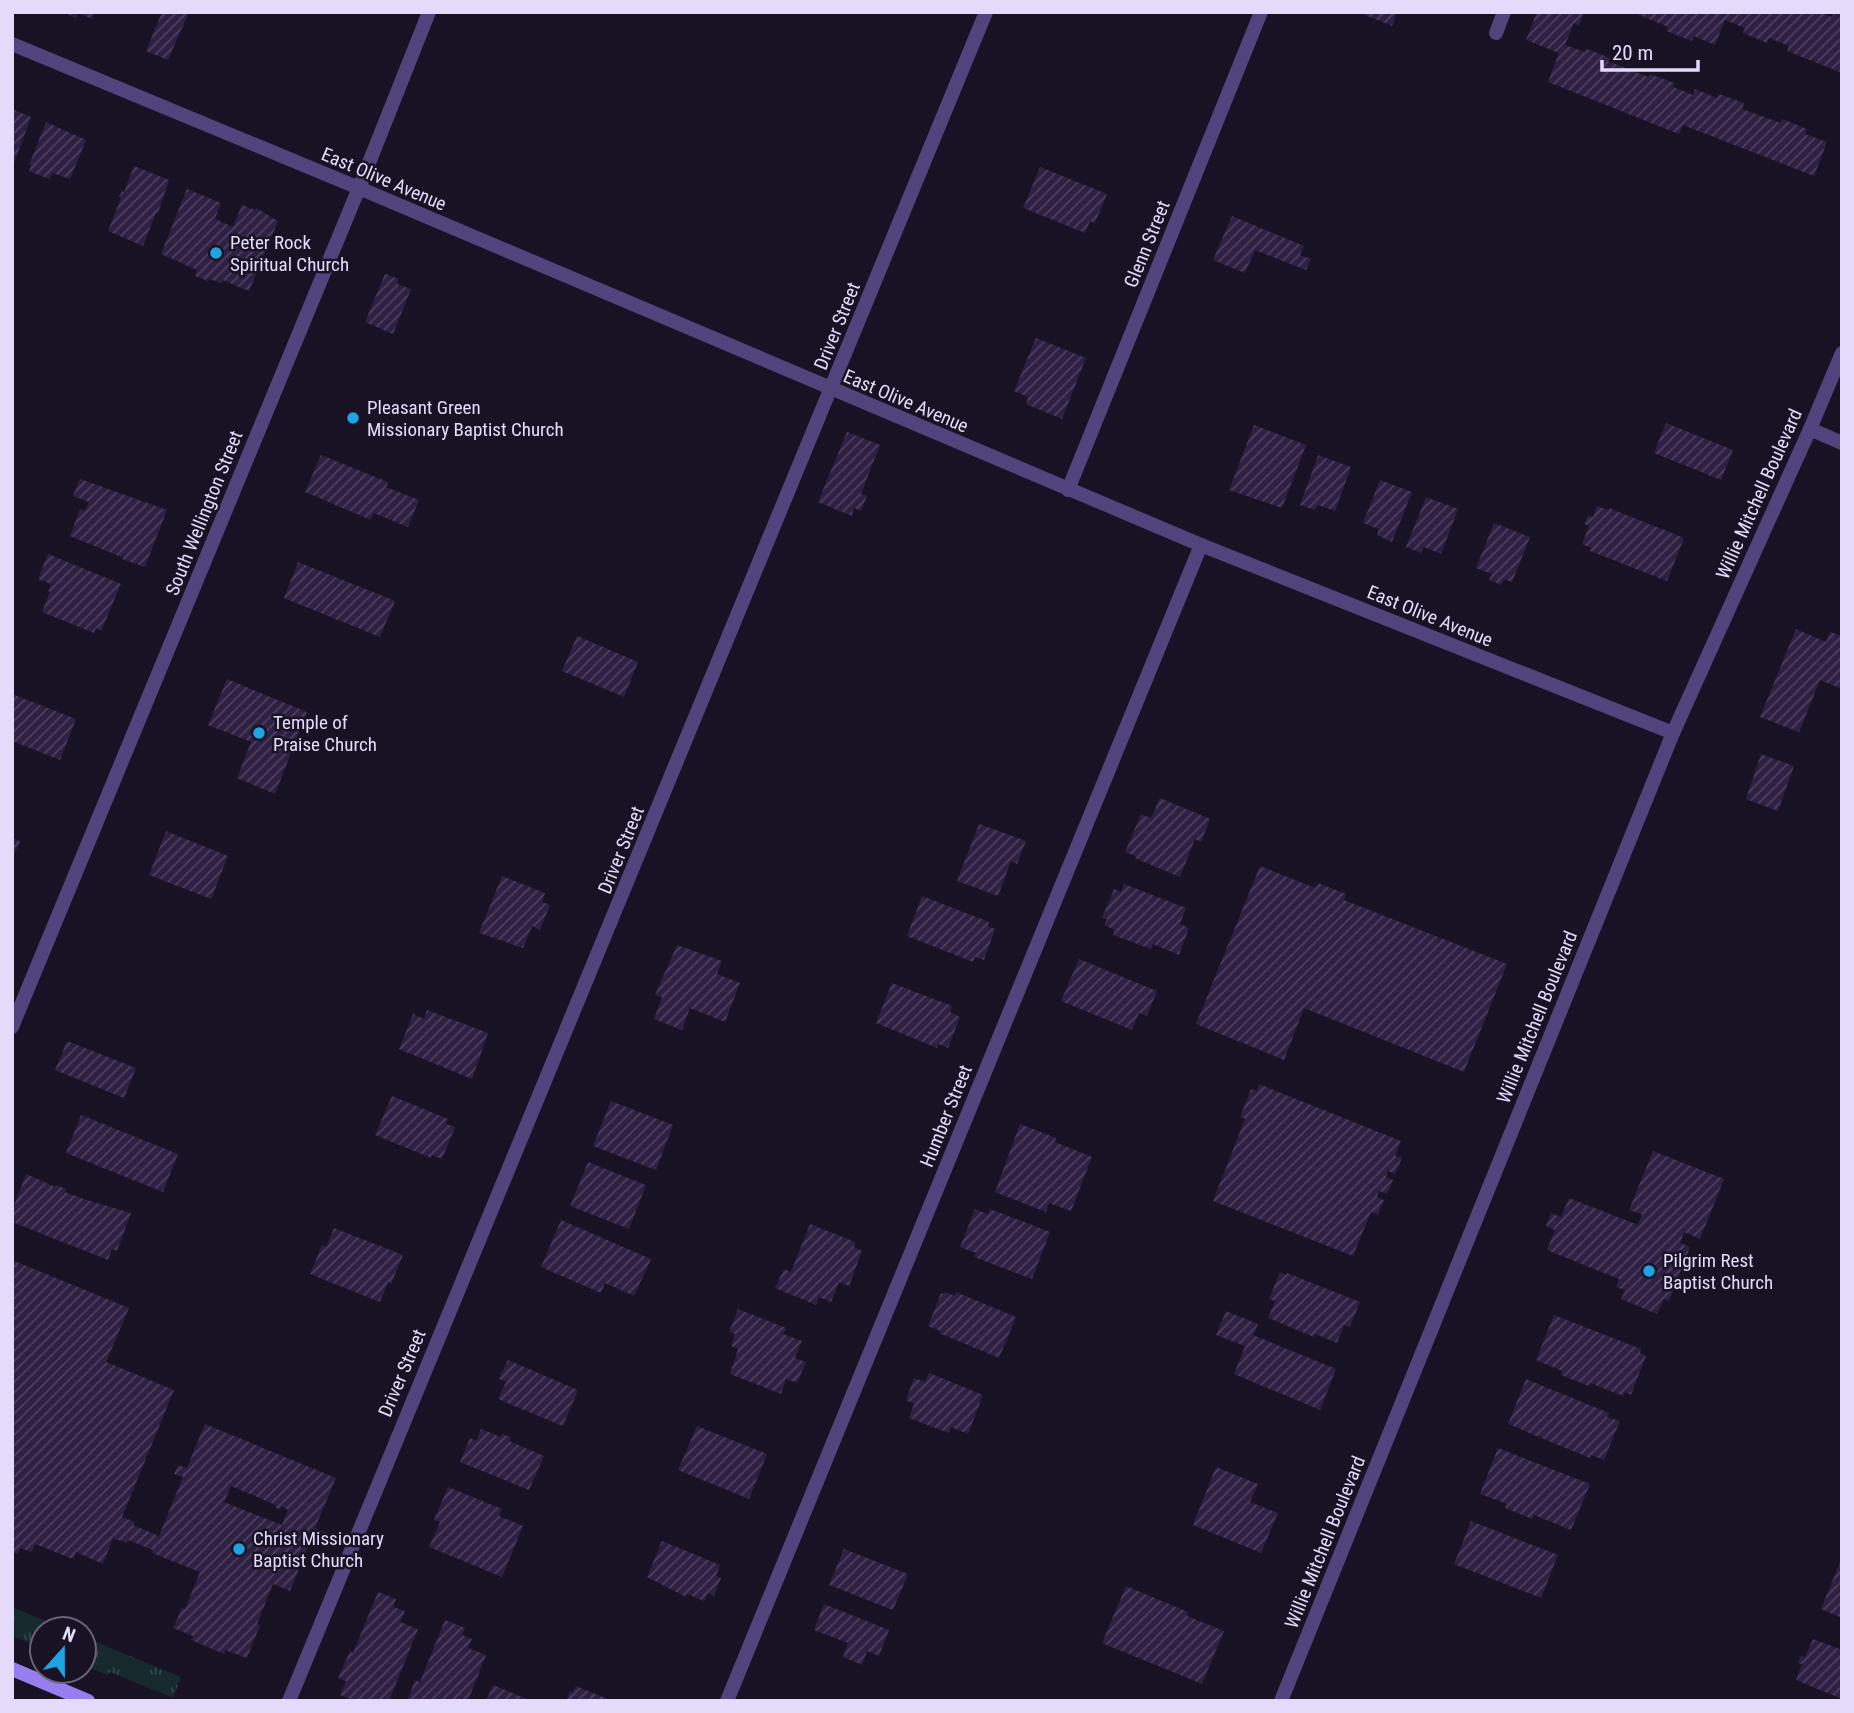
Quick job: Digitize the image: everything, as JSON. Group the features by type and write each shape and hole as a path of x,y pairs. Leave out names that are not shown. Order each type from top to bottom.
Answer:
{"main road":[{"path":"12,1669 88,1701"}],"street":[{"name":"South Wellington Street","path":"12,1027 359,188 429,12"},
{"name":"Driver Street","path":"289,1701 986,12"},
{"name":"Glenn Street","path":"1069,489 1261,12"},
{"path":"1496,33 1504,12"},
{"name":"East Olive Avenue","path":"12,44 1201,545 1673,733"},
{"name":"Willie Mitchell Boulevard","path":"1281,1701 1673,733 1842,353"},
{"path":"1810,429 1842,443"},
{"name":"Humber Street","path":"727,1701 1201,545"}],"green space":[{"path":"12,1607 31,1615 28,1615 28,1642 12,1636"},
{"path":"98,1643 181,1677 173,1698 110,1672 108,1675 98,1671"}],"building":[{"path":"63,12 95,12 92,19 78,13 76,18"},
{"path":"162,12 189,12 168,60 146,51"},
{"path":"1358,12 1397,12 1392,26"},
{"path":"1537,12 1584,12 1579,26 1574,23 1565,45 1585,52 1587,49 1610,58 1608,61 1648,77 1650,74 1674,83 1673,87 1693,95 1695,89 1717,98 1719,94 1744,103 1742,109 1781,123 1782,119 1807,129 1805,134 1827,142 1814,176 1683,125 1679,134 1548,82 1559,53 1526,40"},
{"path":"1632,12 1819,12 1832,17 1834,12 1842,12 1842,73 1787,51 1789,46 1769,38 1767,43 1743,33 1745,28 1725,20 1715,45 1694,36 1692,41 1666,31 1668,27"},
{"path":"12,109 31,117 12,168"},
{"path":"46,122 86,140 70,179 53,173 49,179 29,171"},
{"path":"134,166 169,180 143,246 108,231 121,198 119,197 122,191 124,192"},
{"path":"1040,167 1107,194 1095,223 1090,221 1085,233 1023,208"},
{"path":"187,189 221,203 215,219 233,227 242,205 255,210 256,208 278,221 249,291 222,280 221,283 195,276 197,270 161,254"},
{"path":"1232,216 1304,246 1300,255 1311,259 1306,270 1255,250 1245,273 1213,260"},
{"path":"385,274 399,279 397,284 411,289 393,334 365,322"},
{"path":"1036,338 1086,358 1062,419 1026,404 1028,397 1014,391"},
{"path":"1666,423 1733,450 1721,480 1654,453"},
{"path":"1254,425 1306,445 1282,508 1229,490"},
{"path":"847,432 880,445 861,494 867,496 861,511 854,508 852,516 818,502"},
{"path":"321,455 388,482 386,487 419,500 408,527 374,513 371,520 305,492"},
{"path":"1318,455 1351,467 1335,511 1318,505 1315,510 1300,505"},
{"path":"80,479 167,510 145,567 122,559 124,555 121,557 70,536 80,509 85,511 89,502 73,496"},
{"path":"1380,480 1412,492 1392,542 1377,535 1379,529 1363,523"},
{"path":"1426,497 1458,509 1441,554 1424,547 1421,553 1406,547"},
{"path":"1597,506 1608,510 1609,508 1684,538 1667,581 1590,551 1591,548 1582,544 1589,526 1584,524 1588,515 1593,517"},
{"path":"1494,523 1530,537 1512,582 1504,579 1501,585 1489,580 1492,574 1476,568"},
{"path":"48,554 121,584 101,631 96,628 94,633 42,612 50,592 48,591 53,585 38,579"},
{"path":"298,562 395,601 380,637 284,598"},
{"path":"1796,629 1826,642 1830,632 1842,636 1842,689 1820,680 1799,732 1760,717"},
{"path":"577,636 638,662 624,697 562,671"},
{"path":"227,679 307,712 275,794 237,778 251,742 208,725"},
{"path":"12,694 76,719 60,760 12,741"},
{"path":"1761,754 1794,766 1778,811 1746,799"},
{"path":"1160,798 1210,819 1201,842 1195,839 1180,877 1125,852 1141,814 1151,818"},
{"path":"979,824 1026,841 1017,864 1011,861 998,896 957,881"},
{"path":"166,831 228,856 211,899 149,875"},
{"path":"12,838 20,841 12,860"},
{"path":"1260,866 1315,888 1318,883 1346,894 1344,900 1507,964 1464,1072 1304,1008 1284,1060 1196,1024"},
{"path":"502,876 545,893 542,902 550,905 540,930 532,926 523,948 479,933"},
{"path":"1124,884 1186,908 1180,924 1189,928 1179,955 1153,944 1151,949 1113,935 1115,930 1104,925 1107,919 1102,918 1114,889 1121,892"},
{"path":"922,896 989,922 988,926 995,929 984,960 975,957 973,962 907,936"},
{"path":"677,945 722,961 717,974 740,983 725,1022 690,1008 682,1030 654,1019 662,997 655,995"},
{"path":"1079,959 1157,991 1147,1016 1139,1013 1132,1030 1061,1001"},
{"path":"892,983 952,1006 950,1012 960,1017 948,1048 938,1044 937,1048 876,1023"},
{"path":"427,1010 488,1033 472,1079 399,1049 413,1014 424,1019"},
{"path":"67,1041 136,1068 124,1098 55,1070"},
{"path":"1259,1084 1401,1141 1395,1156 1402,1158 1395,1174 1388,1171 1386,1177 1393,1180 1387,1194 1379,1191 1377,1197 1384,1200 1378,1215 1371,1212 1353,1256 1213,1201 1245,1119 1240,1117 1251,1089 1257,1091"},
{"path":"392,1096 448,1119 446,1124 455,1127 442,1159 432,1155 431,1158 375,1135"},
{"path":"611,1101 673,1125 656,1170 593,1146"},
{"path":"81,1115 178,1154 163,1192 66,1153"},
{"path":"1020,1124 1056,1138 1055,1142 1092,1157 1071,1211 1049,1203 1046,1212 995,1192"},
{"path":"1653,1151 1724,1179 1700,1239 1684,1232 1680,1243 1690,1247 1669,1301 1664,1299 1657,1314 1621,1299 1625,1290 1616,1287 1619,1279 1547,1250 1555,1230 1546,1226 1551,1213 1561,1217 1569,1198 1638,1225 1642,1214 1629,1210"},
{"path":"588,1162 646,1185 629,1229 570,1206"},
{"path":"26,1174 66,1189 65,1192 131,1213 117,1251 112,1249 108,1260 12,1222 12,1211"},
{"path":"975,1209 988,1214 990,1209 1050,1232 1032,1279 974,1257 976,1253 960,1247"},
{"path":"561,1220 651,1259 634,1296 605,1283 601,1293 541,1267"},
{"path":"810,1224 855,1242 854,1247 862,1251 849,1286 839,1282 831,1302 819,1297 816,1305 775,1288 784,1269 791,1272"},
{"path":"334,1228 403,1255 380,1302 310,1274 322,1245 326,1247"},
{"path":"12,1260 129,1308 106,1362 174,1390 122,1517 135,1522 133,1525 159,1536 183,1477 174,1474 178,1465 187,1468 205,1424 336,1478 315,1528 330,1534 324,1547 310,1541 290,1591 273,1584 247,1658 225,1650 224,1654 191,1640 193,1636 173,1628 182,1608 185,1609 200,1572 152,1553 153,1550 128,1540 126,1543 113,1538 103,1564 76,1552 73,1559 35,1544 32,1552 20,1548 18,1554 12,1552","holes":["231,1486 276,1505 280,1510 281,1506 288,1510 282,1525 224,1502"]},
{"path":"1280,1272 1360,1302 1350,1327 1344,1325 1337,1343 1315,1334 1314,1337 1268,1318 1275,1301 1269,1299"},
{"path":"956,1292 1016,1317 999,1358 928,1326 941,1293 955,1296"},
{"path":"738,1309 786,1328 783,1334 802,1341 795,1358 806,1362 797,1383 786,1379 781,1394 730,1374 738,1349 731,1346 735,1334 729,1332"},
{"path":"1226,1311 1258,1324 1253,1335 1336,1369 1320,1410 1234,1374 1245,1346 1216,1335"},
{"path":"1554,1315 1641,1349 1640,1353 1646,1356 1631,1395 1625,1392 1623,1396 1590,1383 1589,1386 1561,1375 1562,1371 1536,1360"},
{"path":"508,1360 578,1390 563,1426 498,1399 506,1382 499,1379"},
{"path":"929,1373 983,1395 968,1434 951,1427 949,1433 909,1418 914,1404 906,1400 914,1378 925,1382"},
{"path":"1526,1379 1609,1413 1607,1417 1620,1421 1604,1460 1591,1455 1590,1458 1508,1424"},
{"path":"697,1426 767,1454 749,1499 678,1470"},
{"path":"481,1429 501,1437 502,1434 511,1437 509,1441 544,1456 529,1490 460,1462 470,1438 476,1441"},
{"path":"1498,1448 1590,1484 1571,1530 1534,1515 1532,1519 1505,1508 1507,1504 1480,1494"},
{"path":"1216,1467 1258,1484 1250,1502 1278,1513 1261,1553 1193,1525"},
{"path":"448,1487 502,1509 499,1516 523,1526 502,1577 429,1547 440,1522 434,1520"},
{"path":"1471,1521 1558,1555 1541,1598 1454,1564"},
{"path":"662,1541 720,1565 716,1576 721,1578 714,1596 708,1593 704,1601 687,1594 686,1597 647,1577"},
{"path":"844,1549 908,1574 893,1610 829,1585"},
{"path":"1840,1562 1842,1563 1842,1618 1821,1609"},
{"path":"1126,1586 1188,1612 1187,1616 1224,1631 1202,1684 1102,1643"},
{"path":"378,1592 396,1599 393,1607 405,1611 400,1622 418,1629 389,1701 355,1701 340,1695 346,1681 338,1678 350,1651 353,1653"},
{"path":"824,1604 889,1630 879,1656 867,1651 862,1665 843,1657 848,1643 814,1630"},
{"path":"445,1620 465,1628 462,1635 472,1639 468,1648 486,1655 468,1701 407,1701 415,1680 420,1682"},
{"path":"1813,1639 1842,1650 1842,1699 1796,1680 1802,1664 1798,1663 1801,1656 1805,1657"},
{"path":"493,1685 532,1701 486,1701"},
{"path":"576,1686 613,1701 566,1701 570,1691 573,1692"}],"place":[{"name":"Peter Rock Spiritual Church","path":"216,253"},
{"name":"Pleasant Green Missionary Baptist Church","path":"353,418"},
{"name":"Temple of Praise Church","path":"259,733"},
{"name":"Pilgrim Rest Baptist Church","path":"1649,1271"},
{"name":"Christ Missionary Baptist Church","path":"239,1549"}]}
